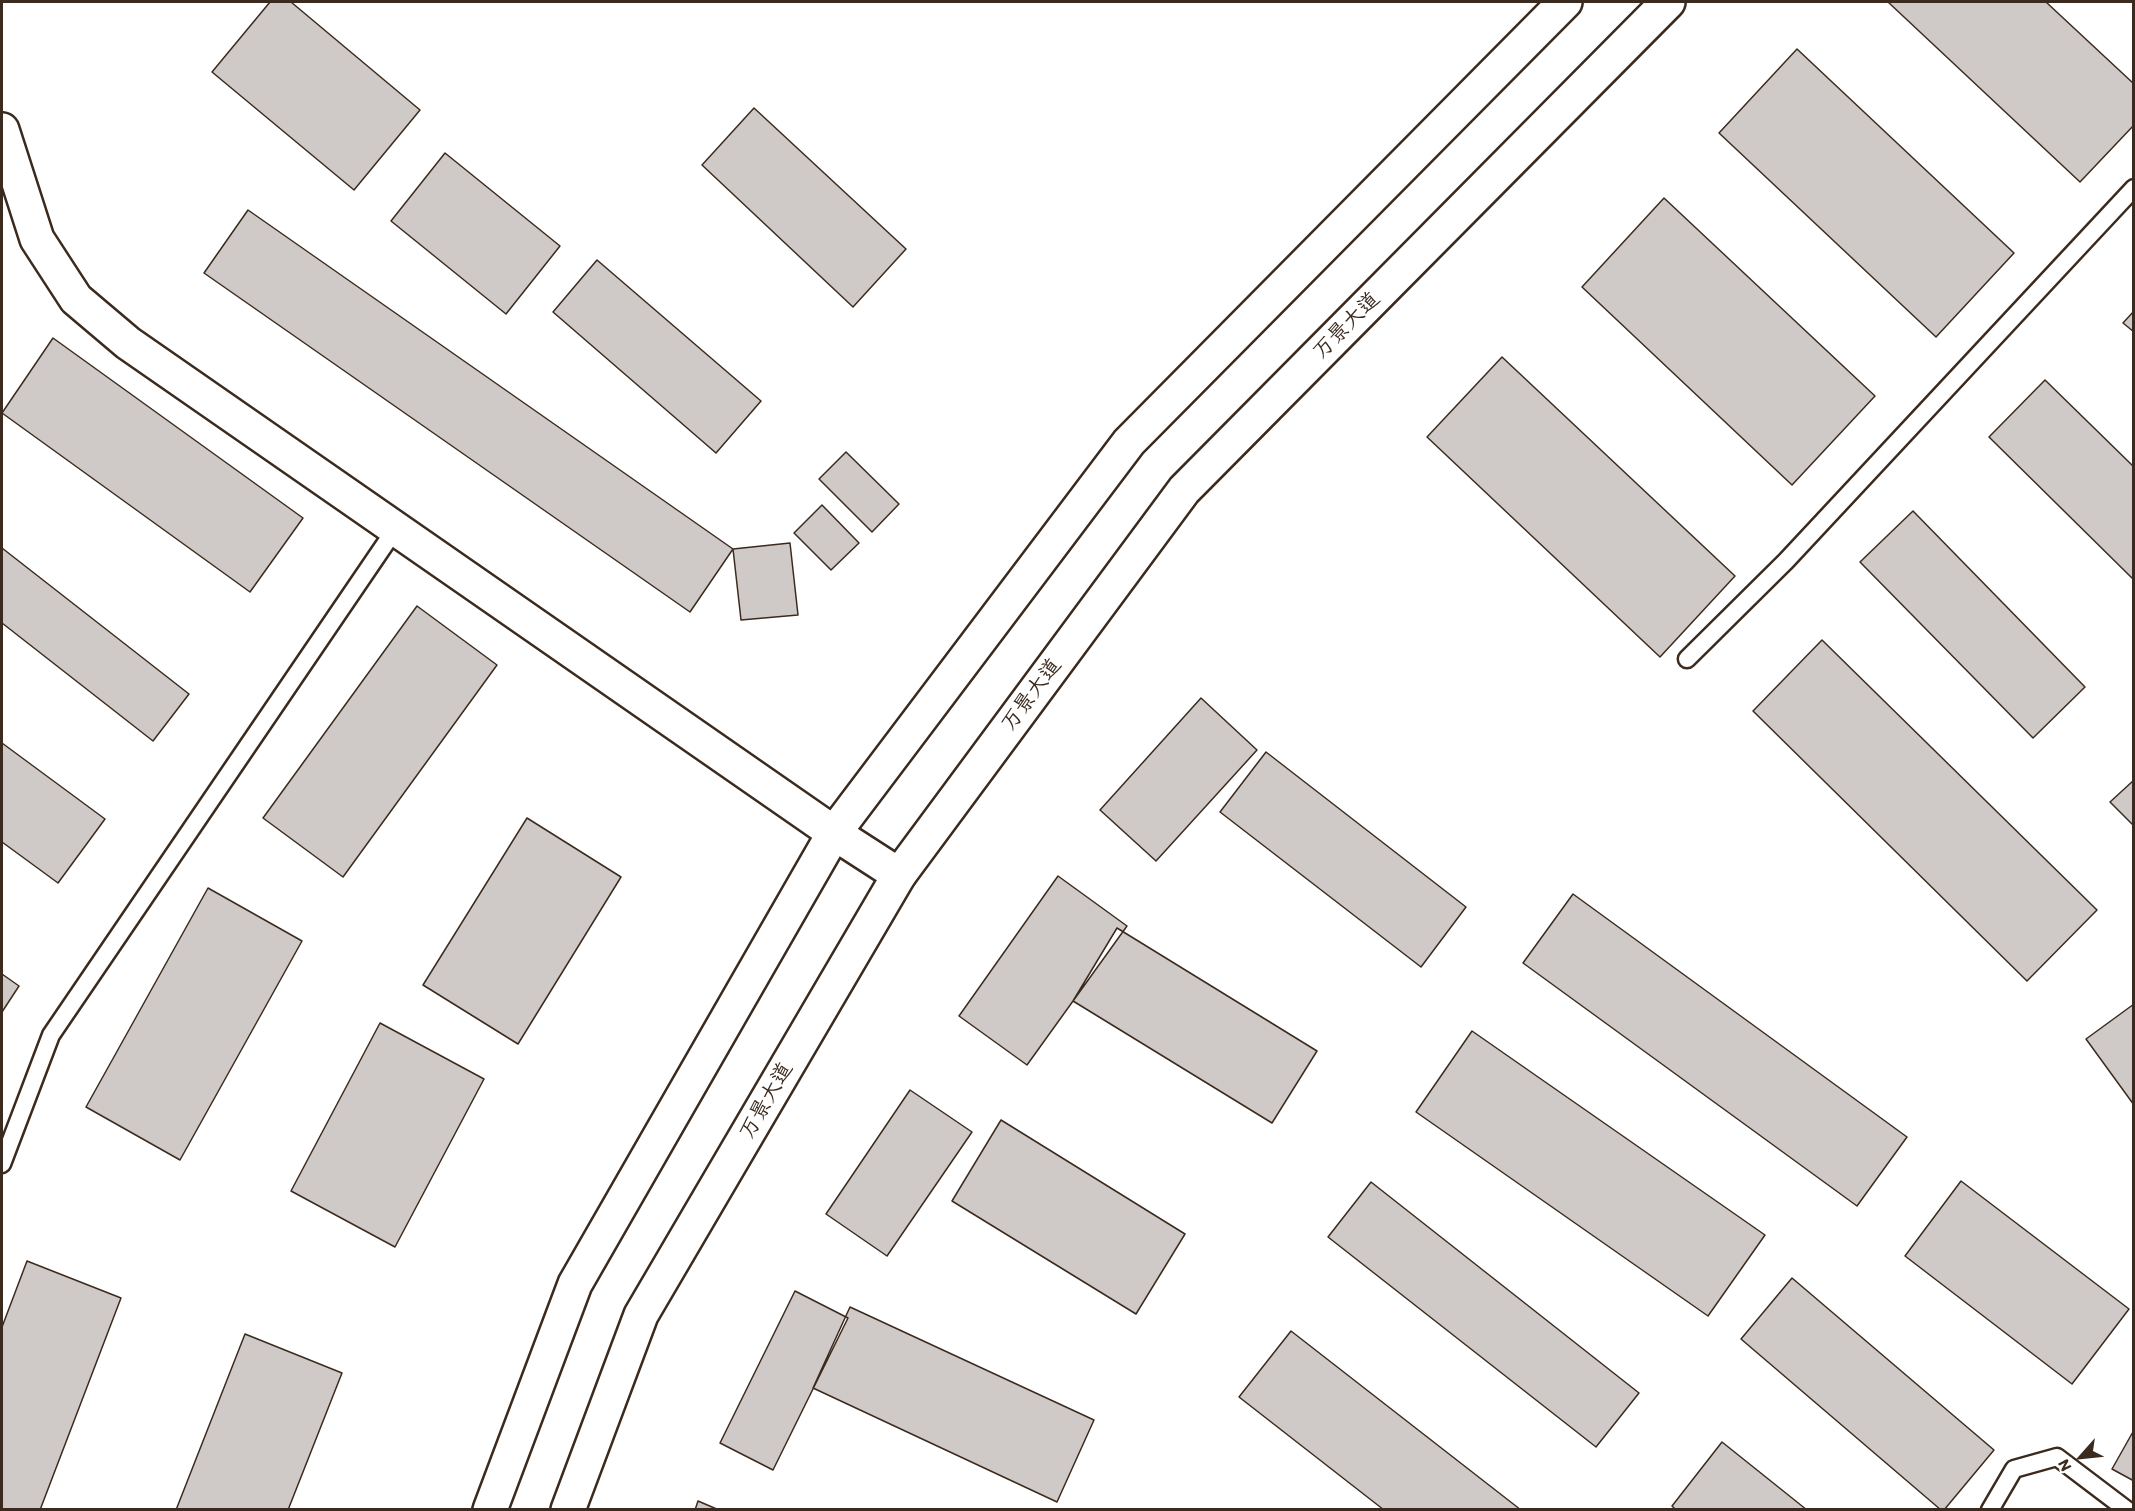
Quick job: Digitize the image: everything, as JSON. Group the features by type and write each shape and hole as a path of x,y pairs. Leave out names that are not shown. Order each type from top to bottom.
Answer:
{"main road":[{"path":"490,1509 575,1284 834,832 1129,442 1565,2"},
{"name":"万景大道","path":"568,1509 641,1316 899,875 1184,490 1668,2"},
{"path":"2,130 37,239 76,299 128,343 899,875"}],"lane":[{"path":"1687,659 1786,561 2133,188"},
{"path":"2,1164 51,1035 396,528"},
{"path":"1990,1509 2014,1469 2057,1457 2127,1509"}],"building":[{"path":"270,2 291,2 420,110 354,190 212,72"},
{"path":"1888,2 2046,2 2134,84 2134,125 2080,182"},
{"path":"1797,49 2014,253 1936,337 1719,133"},
{"path":"754,108 906,249 853,307 702,165"},
{"path":"445,153 560,246 506,314 391,221"},
{"path":"1664,198 1875,396 1792,485 1582,287"},
{"path":"248,210 733,549 690,612 204,273"},
{"path":"597,260 761,401 716,453 553,312"},
{"path":"2134,311 2134,332 2123,323"},
{"path":"53,338 303,518 250,592 2,413"},
{"path":"1502,357 1735,576 1660,657 1427,437"},
{"path":"2045,380 2134,467 2134,580 1989,437"},
{"path":"846,452 899,504 872,532 819,479"},
{"path":"822,505 859,543 831,570 794,533"},
{"path":"1913,511 2085,687 2033,738 1860,562"},
{"path":"790,543 798,615 741,620 733,549"},
{"path":"2,548 189,694 153,741 2,623"},
{"path":"417,606 497,665 343,877 263,818"},
{"path":"1822,640 2097,910 2027,981 1753,711"},
{"path":"1201,698 1257,750 1156,861 1100,810"},
{"path":"2,743 105,819 58,883 2,842"},
{"path":"1266,752 1466,907 1421,967 1220,812"},
{"path":"2134,780 2134,826 2110,802"},
{"path":"527,818 621,877 518,1044 423,985"},
{"path":"1058,876 1127,926 1027,1065 959,1016"},
{"path":"208,888 302,941 180,1160 86,1107"},
{"path":"1573,894 1907,1137 1857,1206 1523,963"},
{"path":"1117,928 1317,1051 1272,1123 1073,1001"},
{"path":"2,974 19,986 2,1012"},
{"path":"2134,1004 2134,1105 2086,1039"},
{"path":"380,1023 484,1079 395,1247 291,1191"},
{"path":"1472,1031 1765,1235 1708,1316 1416,1112"},
{"path":"910,1090 972,1132 887,1256 826,1214"},
{"path":"1001,1120 1185,1234 1136,1314 952,1201"},
{"path":"1961,1181 2129,1309 2072,1384 1905,1256"},
{"path":"1371,1182 1639,1393 1596,1447 1328,1237"},
{"path":"27,1261 121,1298 40,1510 2,1510 2,1327"},
{"path":"1792,1278 1994,1450 1944,1510 1941,1510 1741,1339"},
{"path":"795,1291 848,1318 773,1470 720,1443"},
{"path":"850,1307 1094,1420 1057,1502 813,1388"},
{"path":"1291,1331 1521,1510 1384,1510 1239,1397"},
{"path":"245,1334 342,1373 288,1510 176,1510"},
{"path":"2134,1430 2134,1481 2112,1469"},
{"path":"1722,1442 1807,1510 1676,1510 1672,1506"},
{"path":"698,1501 719,1510 695,1510"}]}
